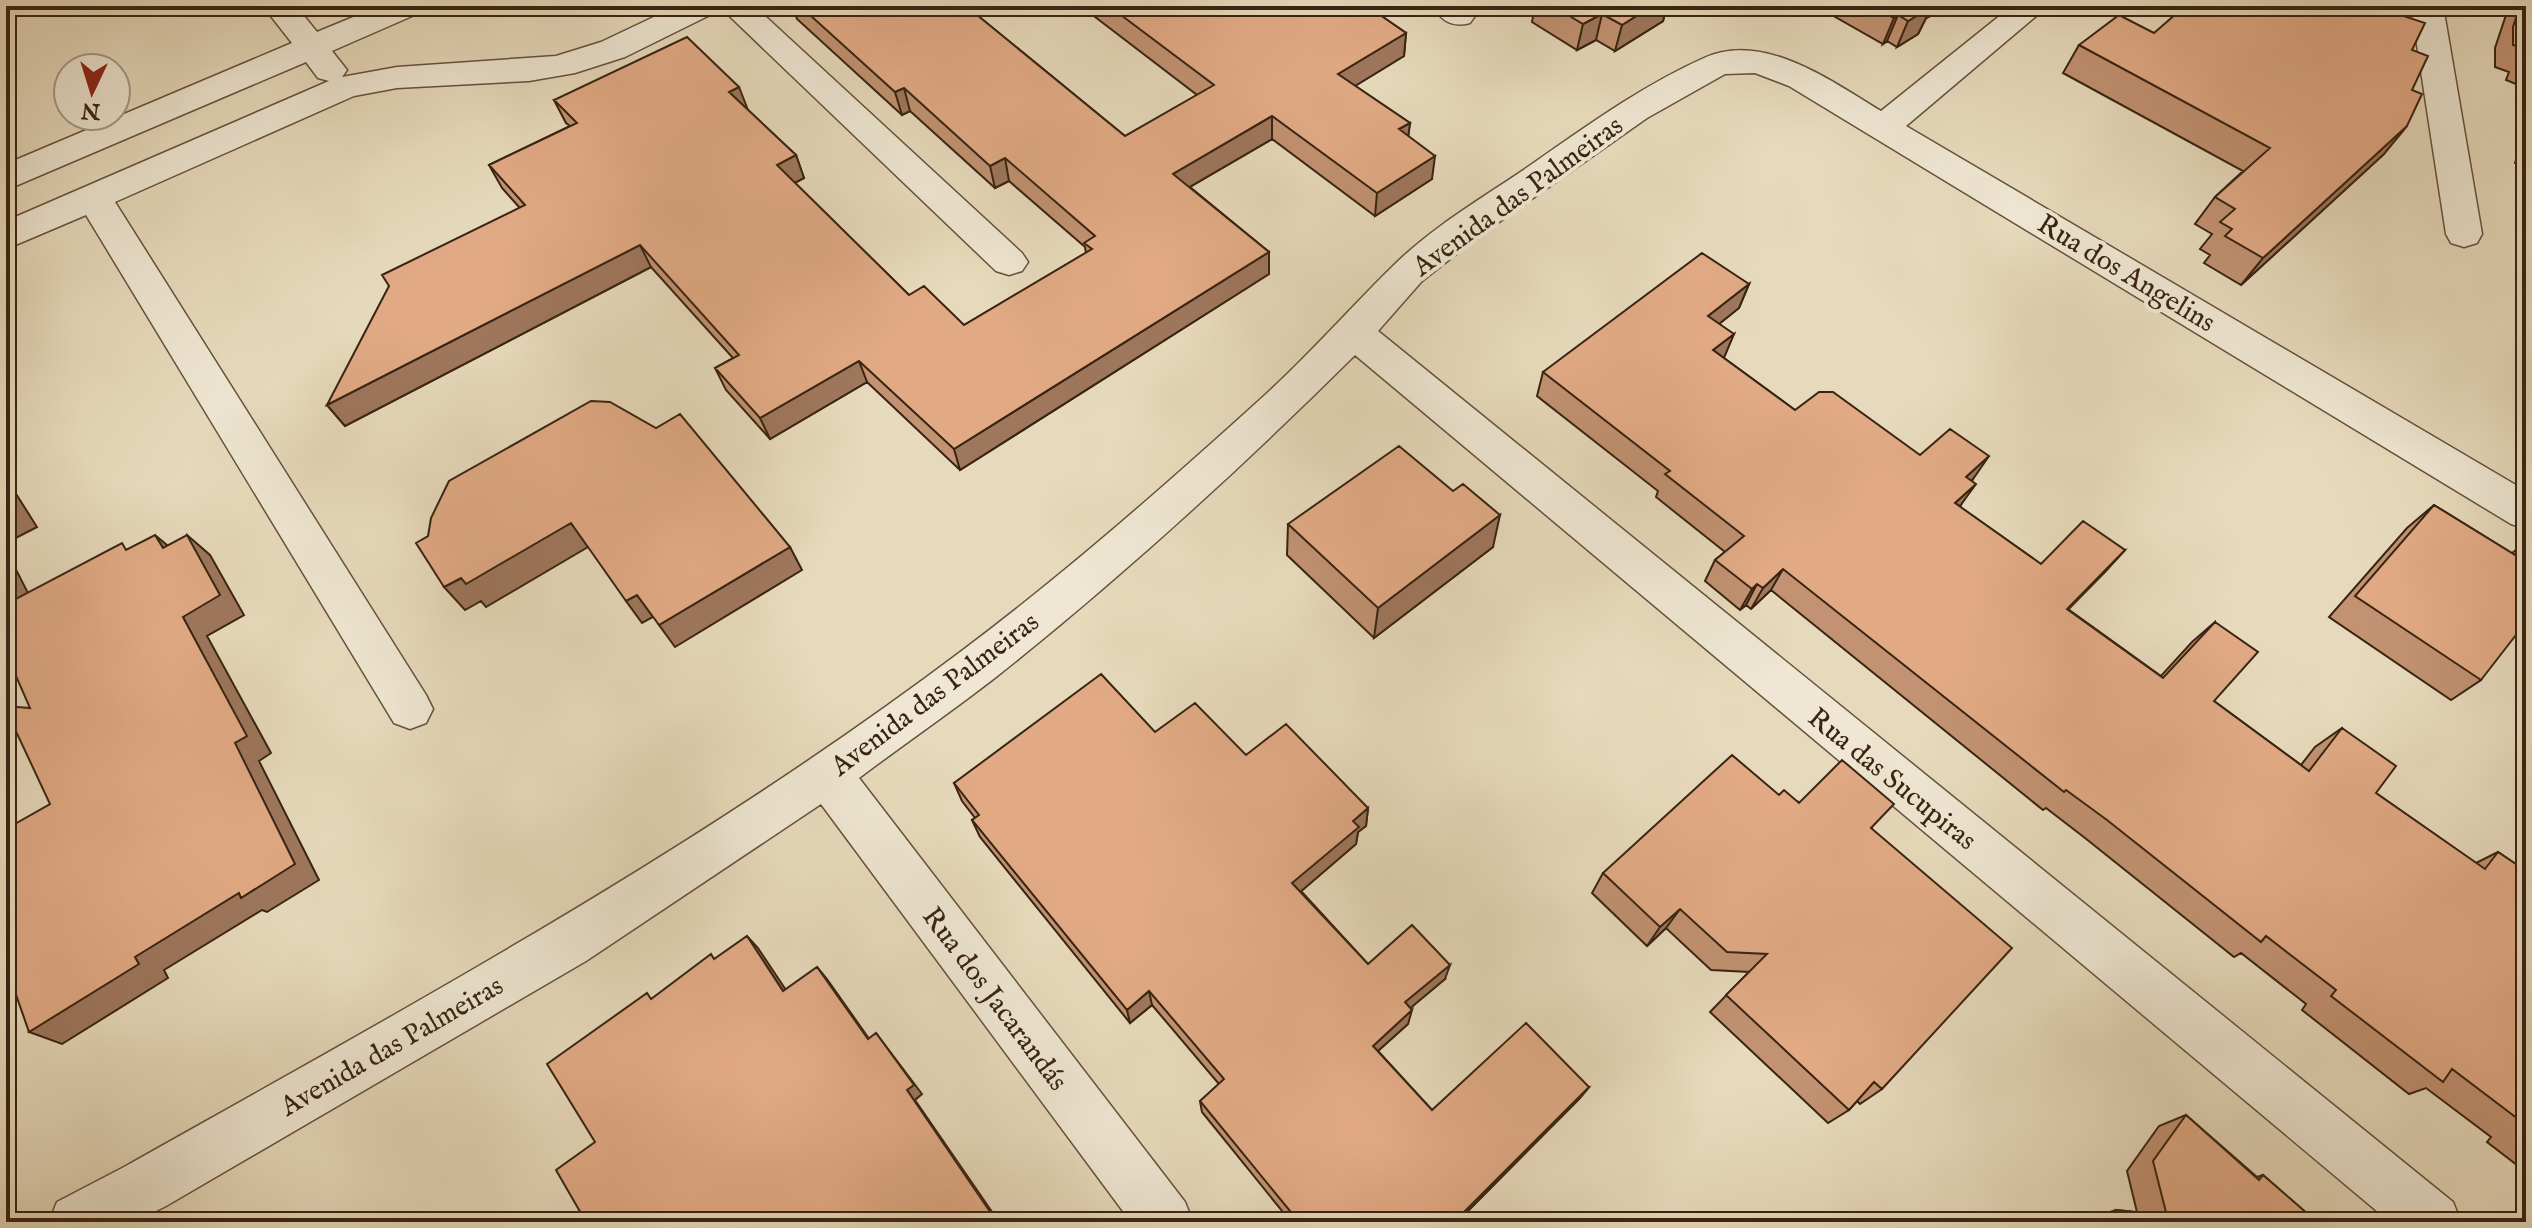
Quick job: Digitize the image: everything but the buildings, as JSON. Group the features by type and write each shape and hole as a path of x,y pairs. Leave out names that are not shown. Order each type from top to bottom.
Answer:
{"street":[{"path":"279,6 344,87"},
{"path":"6,178 408,6"},
{"path":"6,236 344,87 404,75 557,67 591,59 703,6"},
{"path":"735,6 1009,262"},
{"path":"1884,126 2032,6"},
{"path":"2427,6 2464,234"},
{"name":"Rua dos Angelins","path":"1718,64 1740,61 1774,67 1801,78 2526,512"},
{"name":"Avenida das Palmeiras","path":"77,1222 146,1186 568,944 827,774 980,663 1131,538 1280,405 1354,333 1409,272 1469,225 1635,110 1718,64"},
{"path":"94,198 410,709"},
{"name":"Rua das Sucupiras","path":"1354,333 2433,1222"},
{"name":"Rua dos Jacarandás","path":"827,774 1165,1222"}]}
